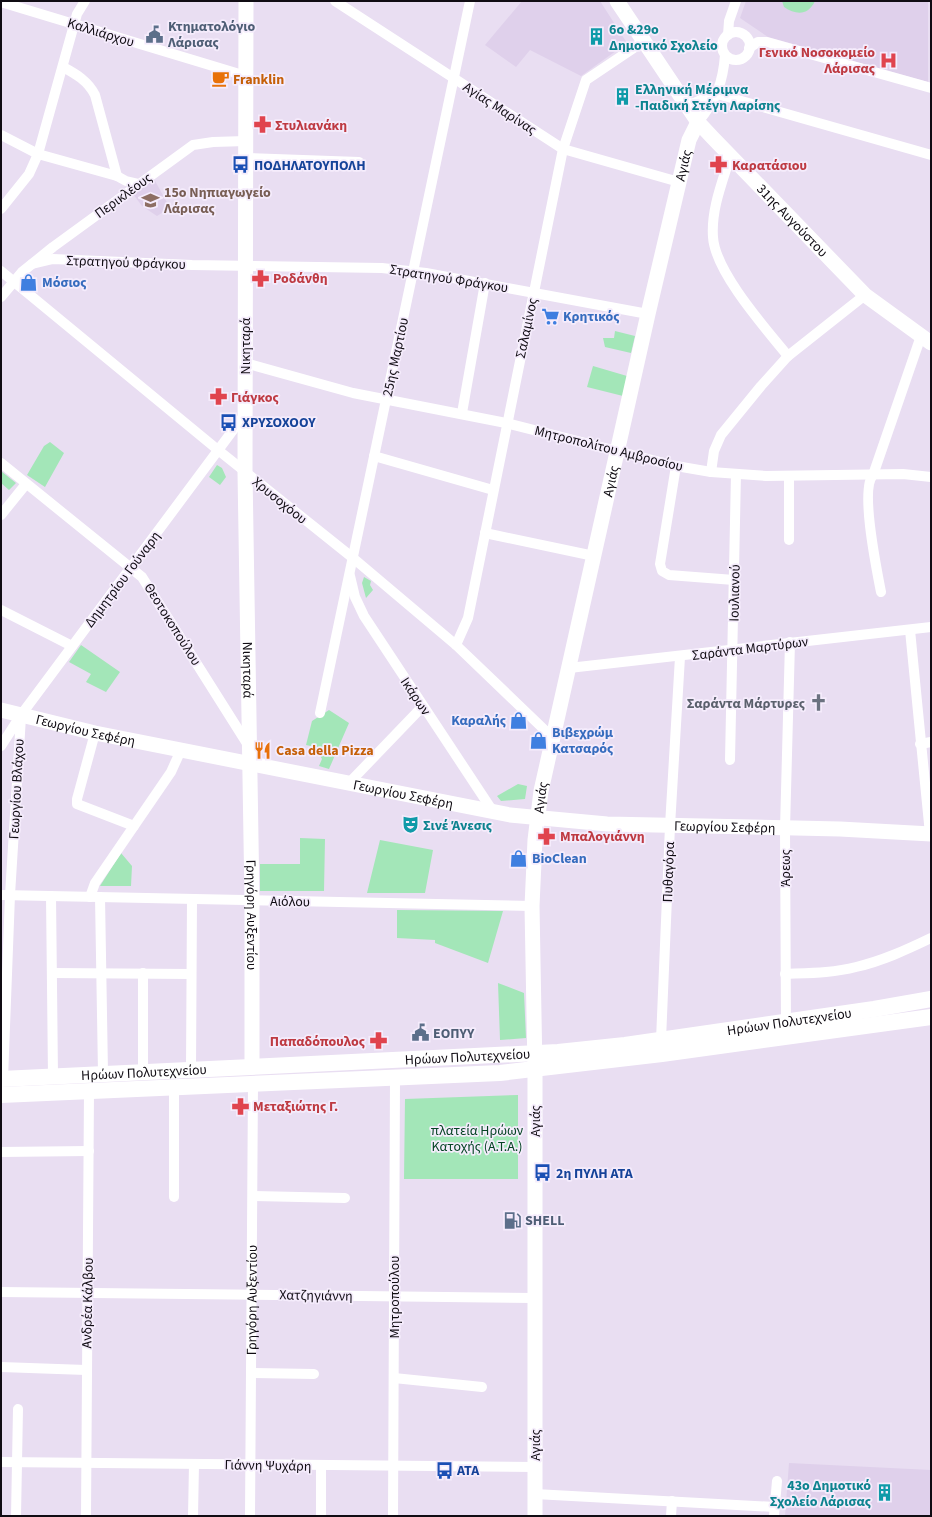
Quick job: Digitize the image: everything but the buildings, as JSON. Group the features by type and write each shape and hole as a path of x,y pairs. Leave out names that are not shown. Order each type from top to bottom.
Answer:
{"main road":[{"name":"Ηρώων Πολυτεχνείου","path":"2,1079 103,1072 535,1054 661,1040 931,999"},
{"name":"Ηρώων Πολυτεχνείου","path":"1,1096 535,1070 931,1017"}],"street":[{"path":"1,209 29,174 38,154 77,14 86,1"},
{"name":"Νικηταρά","path":"246,1 245,472 248,763"},
{"name":"Αγίας Μαρίνας","path":"335,1 563,149 679,182"},
{"name":"25ης Μαρτίου","path":"320,713 470,1"},
{"name":"31ης Αυγούστου","path":"618,1 698,122 730,157 865,295 926,340"},
{"path":"698,122 717,94 724,69 725,55 722,44 728,35 729,21 736,1"},
{"name":"Καλλιάρχου","path":"1,2 246,76"},
{"path":"728,35 737,32 744,35 749,42 749,48"},
{"name":"Σαλαμίνος","path":"456,645 468,618 506,423 563,149 586,80 644,41"},
{"path":"724,69 745,56 749,48 755,43 767,42 931,88"},
{"path":"725,55 731,59 738,60"},
{"path":"63,67 83,79 91,87 95,95 117,176"},
{"path":"686,104 695,103 710,95 717,94 931,155"},
{"name":"Αγιάς","path":"535,1516 535,1054 532,906 536,818 648,314 689,140 698,122"},
{"path":"1,135 38,154 117,176 126,181 139,184"},
{"name":"Περικλέους","path":"1,297 32,264 193,145 246,141"},
{"path":"730,157 714,212 713,238 716,253 732,284 788,356"},
{"path":"246,158 359,162"},
{"name":"Στρατηγού Φράγκου","path":"32,264 53,259 111,263 382,268 413,270 533,291 648,314"},
{"name":"Χρυσοχόου","path":"1,271 218,450 353,558 456,645 553,738"},
{"path":"462,413 485,283"},
{"path":"710,472 716,444 724,431 788,356 865,295"},
{"path":"881,592 868,508 868,489 870,478 873,475 926,340"},
{"name":"Μητροπολίτου Αμβροσίου","path":"245,363 353,393 462,413 676,466 710,472 789,476 904,474 931,476"},
{"name":"Δημητρίου Γούναρη","path":"1,746 21,715 245,414"},
{"path":"374,456 493,490"},
{"name":"Θεοτοκοπούλου","path":"1,463 131,567 149,584 248,744"},
{"path":"676,466 660,564 662,571 669,575 734,580"},
{"name":"Ιουλιανού","path":"730,760 736,474"},
{"path":"789,476 789,540"},
{"path":"1,514 26,484"},
{"path":"485,533 594,556"},
{"name":"Ικάρων","path":"349,574 355,597 364,616 494,813"},
{"path":"1,610 72,646"},
{"name":"Σαράντα Μαρτύρων","path":"569,668 680,657 790,642 931,627"},
{"path":"910,630 930,834"},
{"name":"Άρεως","path":"786,1022 785,829 790,642"},
{"name":"Πυθαγόρα","path":"661,1040 670,826 680,657"},
{"path":"349,783 423,706"},
{"name":"Γεωργίου Σεφέρη","path":"1,710 95,733 494,813 607,824 930,834"},
{"name":"Γεωργίου Βλάχου","path":"2,1079 6,895 21,715"},
{"path":"95,733 77,799 77,804 134,826"},
{"path":"920,744 931,742"},
{"path":"90,897 95,883 171,772 181,750"},
{"name":"Γρηγόρη Αυξεντίου","path":"248,763 252,900 252,1066"},
{"name":"Αιόλου","path":"6,895 532,906"},
{"path":"51,896 53,1076"},
{"path":"100,897 103,1072"},
{"path":"191,1069 192,899"},
{"path":"785,974 836,971 855,968 887,958 931,938"},
{"path":"52,973 191,974"},
{"path":"143,973 143,1071"},
{"name":"Μητροπούλου","path":"393,1516 395,1078"},
{"name":"Γρηγόρη Αυξεντίου","path":"250,1516 253,1295 253,1084"},
{"path":"174,1087 174,1197"},
{"name":"Ανδρέα Κάλβου","path":"86,1516 89,1091"},
{"path":"1,1152 89,1151"},
{"path":"253,1196 344,1198"},
{"name":"Χατζηγιάννη","path":"1,1292 535,1298"},
{"path":"1,1367 86,1370"},
{"path":"252,1373 314,1374"},
{"path":"394,1378 482,1387"},
{"path":"16,1516 18,1409"},
{"name":"Γιάννη Ψυχάρη","path":"1,1462 535,1467"},
{"path":"193,1516 194,1464"},
{"path":"321,1465 321,1516"},
{"path":"535,1494 672,1501 775,1511 777,1481"},
{"path":"671,1516 672,1501"}],"shaded area":[{"path":"522,1 600,1 627,43 581,76 530,50 516,67 485,45"},
{"name":"Γενικό Νοσοκομείο Λάρισας","path":"746,1 928,1 928,82 768,37 740,18"},
{"name":"15ο Νηπιαγωγείο Λάρισας","path":"154,179 170,208 157,216 142,206 133,194"},
{"path":"789,1463 931,1470 931,1516 785,1516"}],"green space":[{"path":"782,1 815,1 805,12 797,13 784,7"},
{"path":"615,331 635,336 631,353 605,347 603,338 614,338"},
{"path":"593,366 627,376 623,396 587,387"},
{"path":"50,442 64,453 45,487 27,475 44,446"},
{"path":"217,465 222,468 226,477 220,485 209,477"},
{"path":"1,471 16,483 9,490 1,483"},
{"path":"364,577 371,581 370,585 373,590 366,598 362,583"},
{"path":"81,645 120,672 106,692 86,682 91,674 69,662"},
{"path":"329,710 349,723 329,769 319,766 322,759 318,752 320,748 306,745 312,721"},
{"path":"518,784 527,786 525,799 501,801 497,796"},
{"path":"300,838 325,839 324,891 260,891 260,864 300,864"},
{"path":"380,840 433,850 425,893 367,893"},
{"path":"121,853 132,866 131,886 100,886"},
{"path":"397,910 503,911 488,963 435,943 435,940 397,938"},
{"path":"498,983 524,993 526,1038 500,1040"},
{"name":"πλατεία Ηρώων Κατοχής (Α.Τ.Α.)","path":"518,1095 518,1179 404,1179 405,1099"}],"place":[{"name":"Κτηματολόγιο Λάρισας","path":"155,34"},
{"name":"6ο &29ο Δημοτικό Σχολείο","path":"596,37"},
{"name":"Γενικό Νοσοκομείο Λάρισας","path":"888,60"},
{"name":"Franklin","path":"220,79"},
{"name":"Ελληνική Μέριμνα -Παιδική Στέγη Λαρίσης","path":"622,97"},
{"name":"Στυλιανάκη","path":"262,125"},
{"name":"ΠΟΔΗΛΑΤΟΥΠΟΛΗ","path":"241,165"},
{"name":"Καρατάσιου","path":"719,165"},
{"name":"15ο Νηπιαγωγείο Λάρισας","path":"151,200"},
{"name":"Ροδάνθη","path":"260,278"},
{"name":"Μόσιος","path":"29,282"},
{"name":"Κρητικός","path":"550,316"},
{"name":"Γιάγκος","path":"218,397"},
{"name":"ΧΡΥΣΟΧΟΟΥ","path":"229,422"},
{"name":"Σαράντα Μάρτυρες","path":"818,703"},
{"name":"Καραλής","path":"519,720"},
{"name":"Βιβεχρώμ Κατσαρός","path":"539,740"},
{"name":"Casa della Pizza","path":"263,750"},
{"name":"Σινέ Άνεσις","path":"410,825"},
{"name":"Μπαλογιάννη","path":"547,836"},
{"name":"BioClean","path":"519,858"},
{"name":"ΕΟΠΥΥ","path":"420,1033"},
{"name":"Παπαδόπουλος","path":"378,1041"},
{"name":"Μεταξιώτης Γ.","path":"240,1106"},
{"name":"2η ΠΥΛΗ ΑΤΑ","path":"543,1173"},
{"name":"SHELL","path":"512,1220"},
{"name":"ΑΤΑ","path":"444,1470"},
{"name":"43ο Δημοτικό Σχολείο Λάρισας","path":"884,1493"}]}
